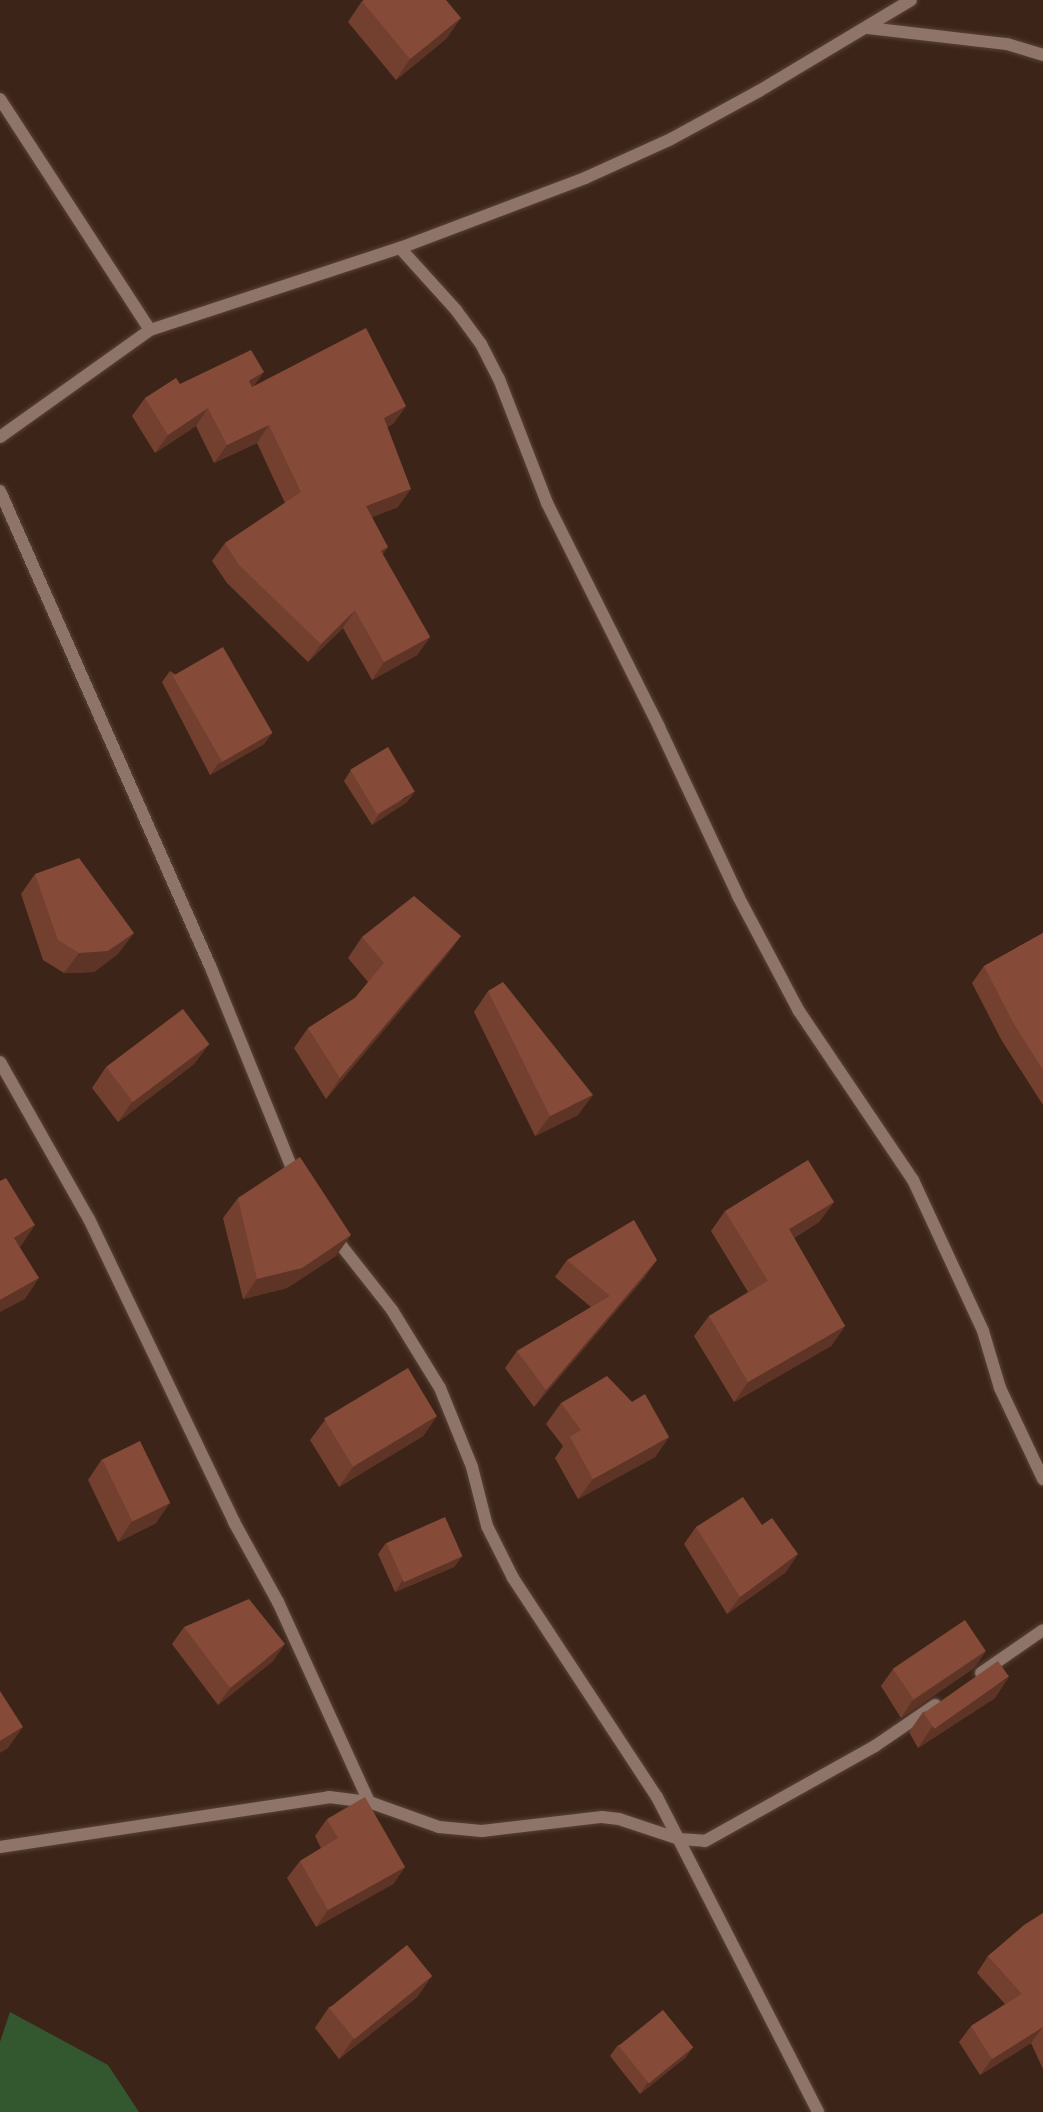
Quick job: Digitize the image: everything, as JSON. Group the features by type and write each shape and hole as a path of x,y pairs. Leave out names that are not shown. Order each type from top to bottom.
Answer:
{"street":[{"path":"0,437 150,330 400,248 585,177 671,139 868,27 911,0"},
{"path":"868,27 1007,44 1043,55"},
{"path":"0,99 150,330"},
{"path":"400,248 456,310 481,344 499,379 547,503 659,727 738,896 799,1011 918,1190 983,1330 1000,1388 1043,1479"},
{"path":"0,491 211,968 293,1173 306,1192"},
{"path":"0,1062 89,1219 229,1512 278,1602 369,1802"},
{"path":"324,1222 392,1310 440,1388 472,1467 487,1526 513,1578 623,1742 679,1839 818,2112"},
{"path":"965,1684 1043,1630"},
{"path":"0,1847 329,1797 369,1802 439,1827 482,1832 602,1817 620,1819 679,1839 705,1841 875,1746 946,1697"}],"green space":[{"path":"10,2012 108,2065 139,2112 0,2112 0,2042"}],"building":[{"path":"446,0 461,18 410,59 362,1"},
{"path":"366,328 406,406 384,418 411,489 366,506 388,547 381,551 430,637 384,662 355,610 321,644 239,565 225,543 301,492 269,425 227,445 208,408 168,435 145,398 176,378 180,384 251,350 264,372 249,381 252,387"},
{"path":"223,647 272,733 222,762 173,676"},
{"path":"388,747 415,792 377,814 350,770"},
{"path":"79,858 134,933 108,951 79,953 58,940 35,874"},
{"path":"414,896 461,936 340,1078 308,1028 355,998 384,963 362,937"},
{"path":"1043,933 1043,1070 1014,1024 984,966"},
{"path":"503,982 593,1095 550,1116 488,991"},
{"path":"183,1009 209,1044 133,1102 106,1067"},
{"path":"300,1157 351,1235 302,1268 257,1279 238,1198"},
{"path":"808,1160 834,1202 789,1229 845,1326 748,1382 709,1316 768,1281 725,1211"},
{"path":"6,1178 35,1225 14,1238 39,1278 0,1300 0,1181"},
{"path":"634,1220 657,1260 546,1390 517,1351 610,1296 567,1260"},
{"path":"408,1368 437,1416 353,1466 324,1418"},
{"path":"607,1376 632,1402 645,1394 669,1437 593,1479 570,1437 581,1430 561,1403"},
{"path":"140,1441 170,1503 132,1521 102,1459"},
{"path":"743,1497 762,1525 772,1518 798,1554 740,1597 696,1527"},
{"path":"445,1517 462,1556 404,1582 387,1543"},
{"path":"249,1599 285,1644 230,1688 184,1627"},
{"path":"965,1620 986,1651 914,1699 893,1669"},
{"path":"998,1661 1009,1677 934,1729 923,1713"},
{"path":"0,1691 23,1727 0,1741"},
{"path":"365,1797 405,1867 328,1910 300,1861 338,1838 327,1819"},
{"path":"1043,1913 1043,2027 992,2059 971,2026 1022,1994 988,1956 1024,1925"},
{"path":"407,1945 432,1976 354,2039 329,2008"},
{"path":"663,2010 693,2047 649,2083 619,2046"}]}
